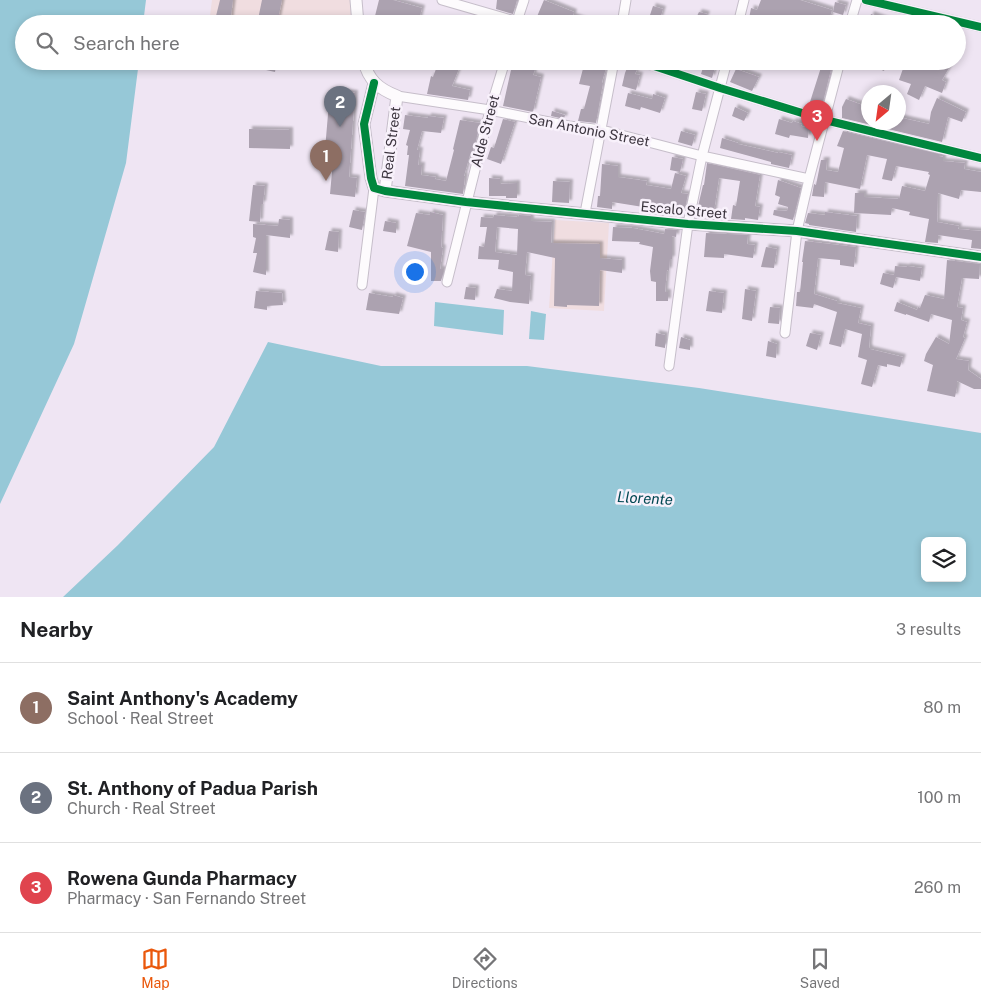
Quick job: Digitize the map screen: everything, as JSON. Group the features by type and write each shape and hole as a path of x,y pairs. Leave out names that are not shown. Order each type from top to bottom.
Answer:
{"street":[{"path":"356,0 357,15"},
{"path":"442,0 493,15"},
{"path":"521,15 524,0"},
{"path":"624,15 626,0"},
{"path":"740,15 744,0"},
{"path":"853,15 857,0"},
{"path":"866,0 930,15"},
{"path":"966,23 981,27"},
{"path":"366,70 374,83 396,96"},
{"name":"Alde Street","path":"447,282 466,202 502,70"},
{"path":"585,213 612,70"},
{"path":"667,70 825,120 981,158"},
{"path":"669,366 688,224 702,156 725,70"},
{"path":"785,333 798,230 809,179 838,70"},
{"name":"Real Street","path":"374,83 364,124 374,188 385,191 396,96"},
{"name":"San Antonio Street","path":"396,96 602,130 702,156 809,179"},
{"path":"362,285 374,188"},
{"name":"Escalo Street","path":"385,191 466,202 688,224 798,230 981,257"}],"shaded area":[{"path":"212,0 356,0 357,15 210,15"},
{"path":"555,220 609,223 604,311 549,308"}],"water":[{"path":"0,0 146,0 144,15 15,15 15,70 138,70 126,163 74,344 0,504"},
{"path":"435,302 504,310 503,335 434,326"},
{"path":"531,311 546,314 544,340 529,339"},
{"name":"Llorente","path":"268,342 381,366 527,366 699,388 981,433 981,597 63,597 118,545 214,447"}],"building":[{"path":"220,0 233,0 231,15 216,15"},
{"path":"262,0 282,0 279,15 259,15"},
{"path":"379,0 393,0 422,8 420,15 375,15"},
{"path":"497,0 517,0 513,14 496,9"},
{"path":"544,0 574,12 573,15 538,15"},
{"path":"761,0 800,0 832,10 831,15 750,15 751,8 757,10"},
{"path":"835,2 846,5 843,15 833,12"},
{"path":"653,6 663,9 661,15 650,15"},
{"path":"699,12 707,14 707,15 698,15"},
{"path":"436,70 458,70 452,86 470,90 468,100 427,94 431,76 433,77"},
{"path":"511,70 535,70 533,75 541,77 533,112 503,106"},
{"path":"583,70 605,70 596,123 578,121 581,109 584,109 590,86 579,84"},
{"path":"626,70 637,70 635,74 640,75 636,90 622,86"},
{"path":"702,70 714,70 712,78 701,74"},
{"path":"736,70 759,77 752,91 730,82"},
{"path":"820,70 831,70 822,106 810,102"},
{"path":"903,70 948,70 942,80 946,82 942,93 925,86 919,100 907,94 911,84 899,80"},
{"path":"330,91 355,93 349,177 357,178 355,197 330,194 333,161 324,161"},
{"path":"696,92 706,94 702,111 692,109"},
{"path":"628,93 652,99 653,94 665,98 660,113 641,107 640,110 625,106"},
{"path":"937,98 966,112 962,122 948,117 942,142 892,130 906,130 906,119 929,124 931,112"},
{"path":"846,99 861,104 861,123 842,118 842,107"},
{"path":"735,107 748,113 744,121 732,116"},
{"path":"552,111 565,115 564,119 551,116"},
{"path":"405,115 444,118 441,133 422,131 417,150 420,150 418,165 422,165 421,175 436,177 435,179 446,181 460,120 480,123 475,145 464,176 463,194 405,186 409,155 407,155 408,146 406,145 410,130 403,129"},
{"path":"503,119 515,122 501,164 487,159 491,147 494,148"},
{"path":"779,119 792,123 793,121 809,128 808,138 790,135 789,138 775,134"},
{"path":"249,129 290,130 290,149 249,148"},
{"path":"681,131 695,135 692,146 678,142"},
{"path":"843,131 939,154 939,156 943,157 943,161 965,163 964,169 981,172 981,192 961,190 959,199 938,193 937,222 959,226 958,229 981,231 981,249 971,248 972,240 938,235 938,243 925,242 929,219 909,215 910,212 892,208 891,215 854,213 855,193 864,193 864,197 899,199 902,186 925,191 930,175 928,174 929,172 896,166 892,181 882,179 887,159 867,155 860,189 825,182 824,197 812,196 821,160 827,160 826,170 838,172 844,148 837,146"},
{"path":"722,138 738,144 792,155 789,168 720,148"},
{"path":"672,157 683,159 680,172 670,170"},
{"path":"707,163 760,175 755,206 760,207 758,220 745,218 745,220 731,219 733,205 736,206 740,181 719,178 713,218 696,215 704,185"},
{"path":"602,164 618,166 618,177 647,181 646,185 671,189 675,173 686,176 681,193 688,194 684,213 679,213 679,216 667,214 668,211 612,202 612,209 597,207 598,196 600,196"},
{"path":"489,178 500,179 500,184 517,183 517,198 489,196"},
{"path":"778,180 801,188 793,220 773,215 774,210 787,211 788,207 778,204 780,197 775,195"},
{"path":"553,181 570,182 569,203 552,202"},
{"path":"253,185 265,186 260,222 249,221"},
{"path":"353,210 365,212 362,230 349,227"},
{"path":"430,212 443,215 441,247 443,248 440,269 443,269 443,274 441,281 431,281 431,252 407,246 416,213 430,215"},
{"path":"825,212 857,216 856,232 805,223 808,213 825,215"},
{"path":"494,215 518,217 519,215 531,216 531,221 552,222 551,243 600,244 600,258 622,260 622,273 600,270 599,306 554,306 555,258 527,252 525,275 531,276 529,304 494,298 497,289 512,291 513,272 498,269 499,260 478,259 479,246 484,247 487,227 480,227 481,217 493,218","holes":["497,227 518,229 517,255 495,252"]},
{"path":"279,219 290,220 290,238 266,235 266,275 253,272 257,253 253,253 256,238 253,237 253,224 278,226"},
{"path":"385,221 396,223 396,233 383,231"},
{"path":"613,227 633,228 664,234 665,229 677,230 676,237 672,236 672,259 670,259 669,271 667,270 665,292 668,292 668,301 656,301 656,282 651,281 650,271 653,247 639,244 640,242 612,241"},
{"path":"329,231 339,232 338,252 325,250"},
{"path":"706,233 748,235 747,244 755,245 753,258 724,254 724,258 704,257"},
{"path":"805,241 856,247 854,267 840,265 840,260 818,258 814,294 837,301 837,303 861,308 858,323 871,326 870,349 903,357 900,367 887,364 887,367 878,365 872,387 861,384 867,360 858,357 862,334 845,329 841,347 829,344 837,312 814,304 813,308 796,306 797,292 800,292"},
{"path":"766,247 777,249 774,268 761,267"},
{"path":"947,260 980,264 979,279 962,278 957,307 963,308 961,320 967,322 963,337 965,338 956,359 969,361 968,370 981,379 981,389 974,389 957,381 955,397 927,391 933,365 924,361 936,337 949,344 952,320 931,314 929,322 894,311 897,302 917,310 918,307 920,308 925,295 944,299"},
{"path":"895,266 922,268 920,281 896,277 893,288 880,284 883,273 894,275"},
{"path":"466,287 476,288 475,300 464,299"},
{"path":"745,289 756,291 752,321 742,319"},
{"path":"256,291 282,293 283,305 267,306 267,310 254,308"},
{"path":"709,291 724,293 722,313 706,311"},
{"path":"369,293 393,297 393,295 403,298 399,314 366,310"},
{"path":"770,307 780,308 779,324 768,323"},
{"path":"656,333 665,335 665,348 655,346"},
{"path":"810,333 821,335 817,350 806,346"},
{"path":"681,337 690,340 690,350 679,348"},
{"path":"768,341 777,344 776,358 766,356"}],"cycle path":[{"path":"866,0 930,15"},
{"path":"966,23 981,27"},
{"path":"666,70 825,120 981,158"},
{"path":"374,83 364,124 374,188 466,202 688,224 797,231 981,257"}],"place":[{"name":"St. Anthony of Padua Parish","path":"340,127"},
{"name":"Rowena Gunda Pharmacy","path":"817,141"},
{"name":"Saint Anthony's Academy","path":"326,181"}]}
